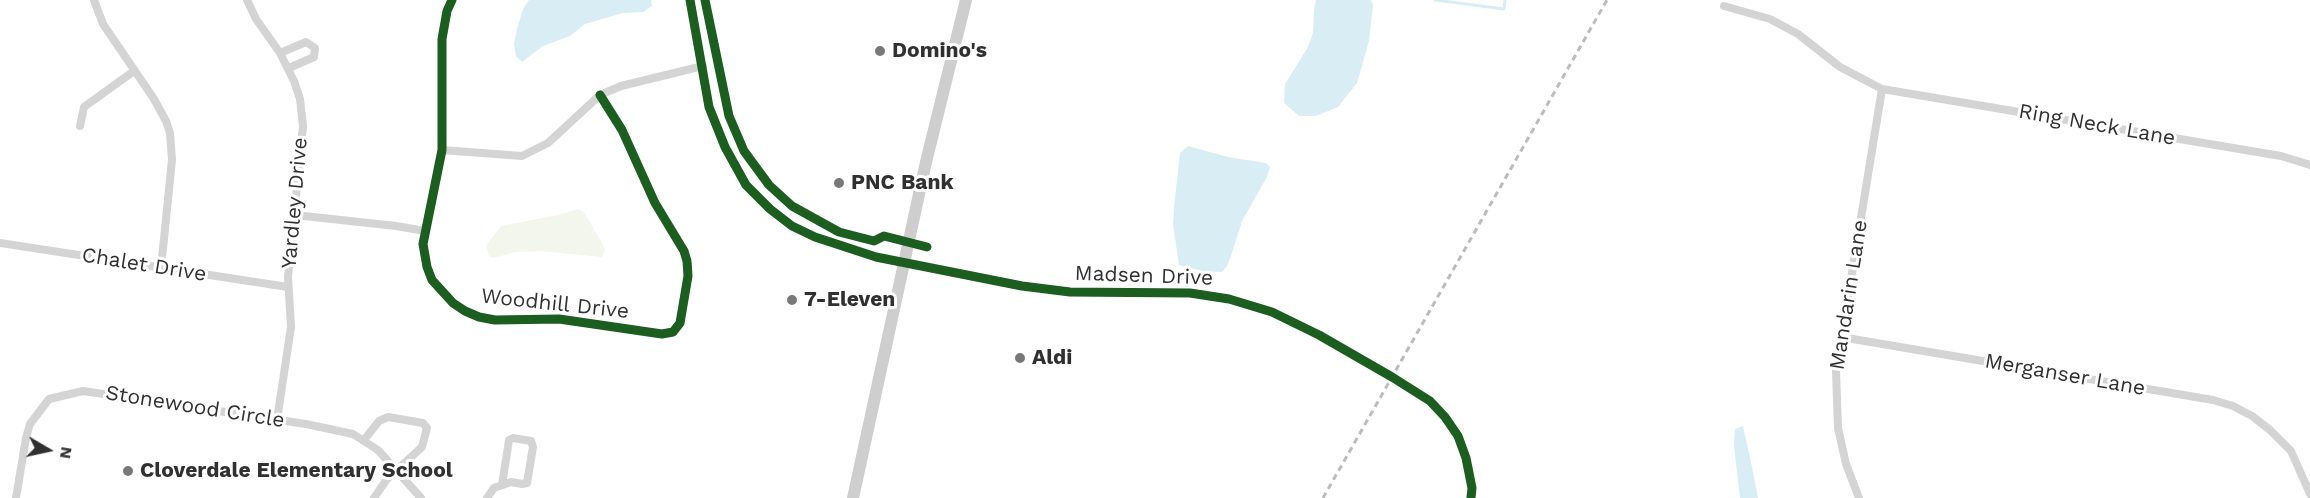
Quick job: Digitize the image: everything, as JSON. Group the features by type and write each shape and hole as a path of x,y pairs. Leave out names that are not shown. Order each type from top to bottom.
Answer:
{"main road":[{"path":"853,498 926,162 966,0"}],"street":[{"path":"94,0 103,24 166,121 172,146 161,268"},
{"name":"Yardley Drive","path":"247,0 256,19 289,68 297,89 303,126 288,287 291,327 277,420"},
{"name":"Woodhill Drive","path":"452,0 447,11 442,39 442,150 423,244 432,280 453,303 465,311 495,320 559,319 662,334 673,332 680,323 688,276 687,261 680,242 656,203 622,130 600,95"},
{"name":"Madsen Drive","path":"690,0 709,107 725,147 746,185 770,209 792,225 844,248 904,262 1057,291 1169,292 1213,296 1272,312 1319,335 1400,381 1430,401 1458,436 1466,458 1472,488 1471,498"},
{"name":"Ring Neck Lane","path":"1724,6 1770,19 1798,34 1840,68 1882,90 2281,156 2310,165"},
{"path":"280,53 306,42 315,48 314,57 289,68"},
{"path":"442,150 522,156 548,143 600,95 621,86 703,66"},
{"path":"80,126 84,107 134,71"},
{"name":"Mandarin Lane","path":"1859,498 1846,464 1838,428 1835,392 1841,337 1882,90"},
{"path":"295,215 425,231"},
{"name":"Chalet Drive","path":"0,243 288,287"},
{"name":"Merganser Lane","path":"1841,337 2213,400 2233,406 2252,416 2290,451 2304,476 2310,494"},
{"name":"Stonewood Circle","path":"16,498 30,424 49,399 65,394 92,391 337,430 364,440 378,450 422,498"},
{"path":"364,440 379,421 388,417 423,423 427,428 422,447 397,469 374,498"},
{"path":"487,498 494,488 502,485 511,482 527,483 533,447 531,441 513,438 508,440 502,485"}],"shaded area":[{"path":"578,209 584,212 603,245 605,250 602,257 541,251 516,252 493,258 489,256 486,246 501,226"}],"water":[{"path":"529,0 651,0 652,6 643,12 623,13 585,24 570,36 543,46 522,62 516,56 514,44 523,9"},
{"path":"1316,0 1371,0 1373,6 1369,41 1357,83 1338,107 1316,116 1299,116 1284,103 1285,84 1308,47 1313,33"},
{"path":"1188,146 1228,157 1266,163 1270,167 1267,177 1242,221 1227,266 1222,272 1202,271 1179,265 1173,225 1174,207 1180,153"},
{"path":"1743,426 1758,498 1740,498 1734,446 1735,429"}],"waterway":[{"path":"1435,0 1504,9 1505,0"}],"railway":[{"path":"1323,498 1607,0"}],"cycle path":[{"path":"452,0 447,11 442,39 442,150 423,244 432,280 453,303 465,311 495,320 559,319 662,334 673,332 680,323 688,276 684,251 655,203 622,130 600,95"},
{"path":"690,0 709,107 725,147 746,185 770,209 792,226 815,237 876,257 1022,286 1070,292 1190,293 1229,299 1272,312 1319,335 1430,401 1458,436 1466,458 1472,488 1471,498"},
{"path":"705,0 729,116 744,151 769,185 792,206 839,232 874,241 884,236 927,247"}],"place":[{"name":"Domino's","path":"880,51"},
{"name":"PNC Bank","path":"839,183"},
{"name":"7-Eleven","path":"792,300"},
{"name":"Aldi","path":"1020,358"},
{"name":"Cloverdale Elementary School","path":"128,471"}]}
